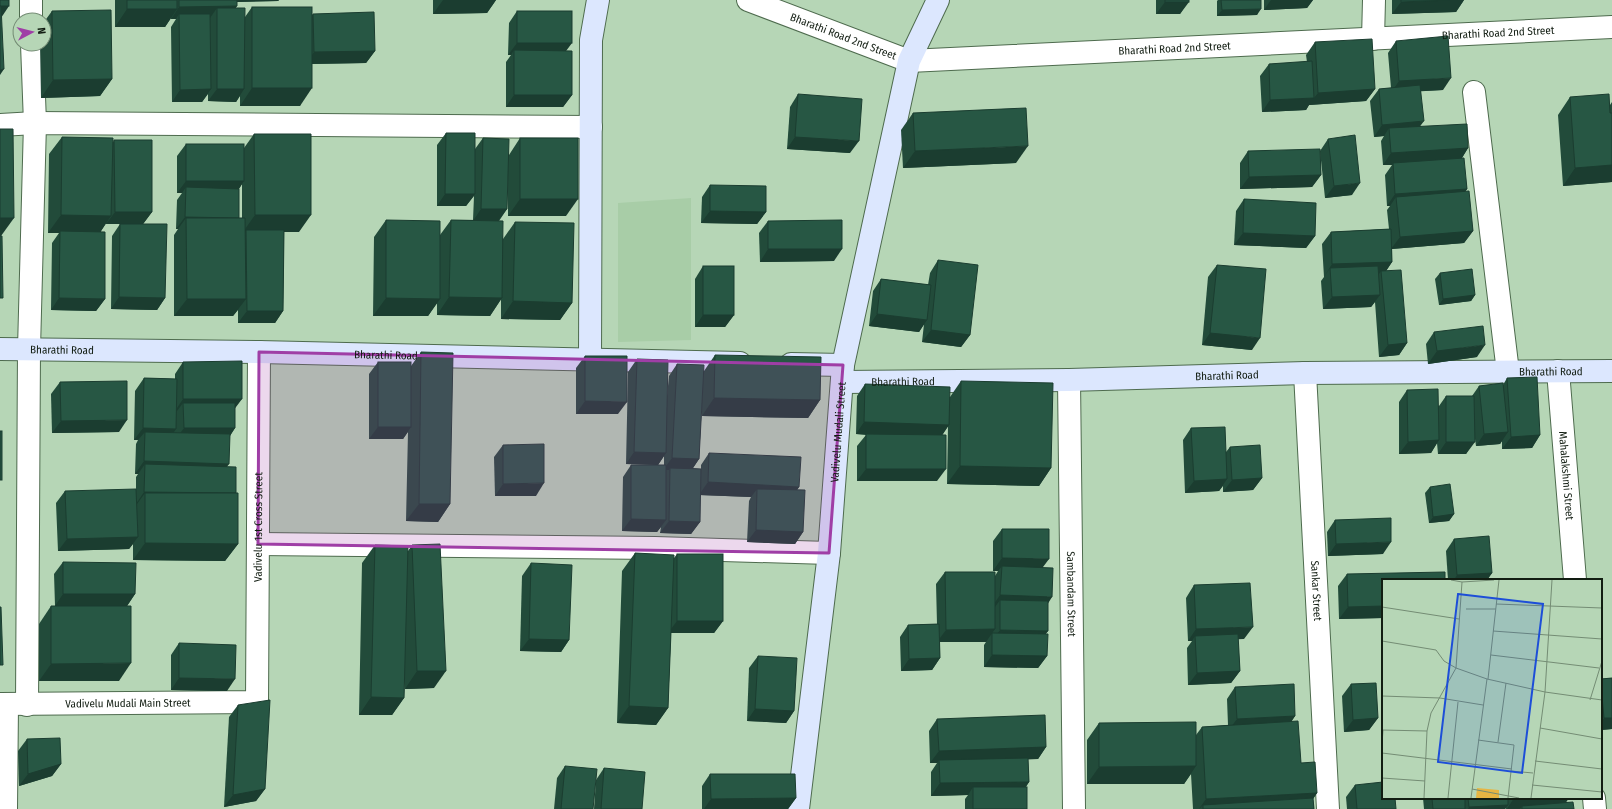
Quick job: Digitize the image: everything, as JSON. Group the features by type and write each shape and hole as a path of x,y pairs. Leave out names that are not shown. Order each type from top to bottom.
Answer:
{"street":[{"path":"31,0 32,12"},
{"path":"590,361 591,40 598,0"},
{"name":"Bharathi Road 2nd Street","path":"748,0 909,61 1612,27"},
{"name":"Vadivelu Mudali Street","path":"798,809 829,553 843,373 909,61 938,0"},
{"path":"1373,39 1374,0"},
{"path":"6,809 29,348 35,123 32,52"},
{"path":"1474,92 1508,372"},
{"path":"0,125 35,123 591,127"},
{"name":"Bharathi Road","path":"0,349 29,348 259,352 764,364 843,373 1070,380 1305,373 1612,371"},
{"name":"Vadivelu 1st Cross Street","path":"257,702 259,352"},
{"name":"Mahalakshmi Street","path":"1558,371 1575,579"},
{"name":"Sankar Street","path":"1305,373 1328,809"},
{"name":"Sambandam Street","path":"1070,380 1074,809"},
{"path":"258,544 655,548 829,553"},
{"name":"Vadivelu Mudali Main Street","path":"11,704 257,702"},
{"path":"1594,799 1595,809"}],"highlighted area":[{"path":"259,352 843,365 829,553 258,544"}],"shaded area":[{"path":"691,198 691,340 618,342 618,203"}],"building":[{"path":"0,0 9,0 9,6 0,6"},
{"path":"127,0 177,0 177,9 127,9"},
{"path":"179,0 237,0 237,6 179,7"},
{"path":"1165,0 1189,0 1189,2 1165,2"},
{"path":"1221,0 1261,0 1261,9 1222,10"},
{"path":"1401,0 1450,0 1401,2"},
{"path":"0,6 4,69 0,70"},
{"path":"252,7 312,7 312,88 252,88"},
{"path":"217,8 245,8 244,89 217,89"},
{"path":"111,10 112,79 53,80 52,11"},
{"path":"517,11 572,11 572,43 517,43"},
{"path":"374,12 375,51 314,52 313,14"},
{"path":"179,14 210,14 211,89 180,90"},
{"path":"1448,36 1451,78 1399,81 1396,41"},
{"path":"1372,39 1375,89 1318,93 1315,42"},
{"path":"514,50 572,51 572,95 514,95"},
{"path":"1312,61 1314,98 1270,100 1269,64"},
{"path":"1420,85 1424,121 1382,125 1379,89"},
{"path":"798,94 862,99 859,141 795,137"},
{"path":"1609,94 1610,113 1612,113 1612,165 1575,168 1570,97"},
{"path":"1026,108 1028,146 915,151 913,113"},
{"path":"1467,124 1468,148 1391,153 1389,128"},
{"path":"0,129 13,129 14,218 0,218"},
{"path":"446,133 475,133 475,194 445,194"},
{"path":"254,134 311,134 311,215 255,215"},
{"path":"1355,135 1360,183 1334,186 1328,139"},
{"path":"62,137 113,138 111,216 61,215"},
{"path":"483,138 509,139 507,209 481,209"},
{"path":"520,138 578,138 578,199 520,199"},
{"path":"114,140 152,140 152,212 115,212"},
{"path":"186,144 244,144 244,181 186,181"},
{"path":"1320,149 1321,175 1249,177 1248,151"},
{"path":"1464,158 1467,189 1395,194 1393,163"},
{"path":"710,185 766,186 766,212 710,211"},
{"path":"186,187 239,189 239,218 185,217"},
{"path":"1469,191 1473,231 1400,237 1396,197"},
{"path":"1244,199 1316,203 1315,236 1243,233"},
{"path":"186,218 245,218 246,299 187,299"},
{"path":"386,220 440,221 440,299 386,298"},
{"path":"451,220 503,221 502,298 449,297"},
{"path":"842,220 842,249 768,249 768,221"},
{"path":"515,222 574,223 572,303 513,301"},
{"path":"120,224 167,224 165,298 119,297"},
{"path":"1391,229 1392,262 1332,264 1331,232"},
{"path":"246,230 284,230 283,311 247,311"},
{"path":"60,231 105,232 105,299 59,298"},
{"path":"0,236 2,236 3,298 0,298"},
{"path":"938,260 978,265 970,335 931,330"},
{"path":"1217,265 1266,269 1260,338 1210,333"},
{"path":"703,266 734,266 734,315 703,315"},
{"path":"1378,266 1380,295 1332,297 1330,268"},
{"path":"1472,269 1475,295 1443,299 1440,273"},
{"path":"1401,270 1407,343 1388,345 1381,271"},
{"path":"881,279 931,285 927,320 877,314"},
{"path":"1483,326 1485,345 1437,351 1434,332"},
{"path":"421,352 453,353 450,504 419,504"},
{"path":"715,355 821,357 820,400 714,398"},
{"path":"585,356 627,356 627,402 585,401"},
{"path":"637,359 668,360 666,453 634,452"},
{"path":"242,361 242,399 183,399 183,362"},
{"path":"378,362 411,362 411,427 378,427"},
{"path":"677,364 704,365 699,459 672,458"},
{"path":"1537,377 1540,435 1511,437 1507,378"},
{"path":"144,378 177,379 176,429 143,428"},
{"path":"127,381 127,420 61,421 60,382"},
{"path":"961,381 1053,383 1051,468 960,466"},
{"path":"1503,383 1508,432 1484,434 1479,386"},
{"path":"865,384 950,387 949,425 864,422"},
{"path":"1438,389 1439,440 1408,442 1407,390"},
{"path":"1446,396 1474,396 1475,442 1446,442"},
{"path":"183,403 235,403 235,428 184,428"},
{"path":"1225,427 1227,479 1194,481 1191,428"},
{"path":"0,431 2,431 2,480 0,480"},
{"path":"145,432 230,434 229,464 144,461"},
{"path":"866,434 946,435 946,469 866,469"},
{"path":"544,444 544,483 503,484 503,445"},
{"path":"1260,445 1262,478 1232,480 1230,447"},
{"path":"709,453 801,457 799,487 708,482"},
{"path":"145,464 236,467 236,493 144,492"},
{"path":"631,465 666,465 666,520 631,519"},
{"path":"670,468 701,469 700,522 669,521"},
{"path":"1450,484 1454,514 1433,517 1430,487"},
{"path":"136,489 138,537 67,539 65,491"},
{"path":"757,489 805,490 803,532 756,530"},
{"path":"145,493 238,493 238,544 145,543"},
{"path":"1391,518 1391,542 1336,544 1335,520"},
{"path":"1002,529 1049,529 1049,559 1002,558"},
{"path":"1489,536 1492,573 1457,575 1454,539"},
{"path":"440,544 446,671 417,671 412,545"},
{"path":"375,545 408,546 404,698 371,697"},
{"path":"635,553 674,555 668,708 629,706"},
{"path":"677,554 723,554 723,621 677,621"},
{"path":"63,562 136,563 135,594 63,594"},
{"path":"531,563 572,565 569,640 529,639"},
{"path":"1002,566 1053,568 1052,597 1000,595"},
{"path":"945,572 995,572 995,629 946,630"},
{"path":"1445,572 1445,579 1382,579 1382,606 1348,607 1347,574"},
{"path":"1250,583 1253,627 1196,629 1194,585"},
{"path":"1000,600 1048,601 1048,631 1000,630"},
{"path":"51,606 131,606 131,663 51,664"},
{"path":"1,607 3,665 0,665"},
{"path":"939,624 940,658 909,659 908,625"},
{"path":"992,633 1048,634 1047,656 992,655"},
{"path":"1238,634 1240,671 1197,673 1195,636"},
{"path":"179,643 236,645 235,679 179,678"},
{"path":"758,656 797,658 794,711 755,709"},
{"path":"1612,678 1612,718 1604,718 1602,679"},
{"path":"1376,683 1378,718 1353,720 1351,684"},
{"path":"1294,684 1295,716 1237,719 1235,687"},
{"path":"270,700 265,789 233,795 238,705"},
{"path":"1045,715 1046,747 939,751 937,719"},
{"path":"1298,721 1301,763 1315,762 1317,793 1206,799 1202,727"},
{"path":"1196,722 1196,766 1099,767 1099,723"},
{"path":"60,738 61,764 28,774 27,739"},
{"path":"1028,758 1029,782 940,783 939,760"},
{"path":"565,766 597,769 593,809 561,809"},
{"path":"604,768 645,772 642,809 601,809"},
{"path":"710,774 795,774 796,798 711,799"},
{"path":"1382,782 1382,799 1395,799 1396,809 1357,809 1355,785"},
{"path":"973,787 1027,787 1027,809 973,809"},
{"path":"1313,798 1314,809 1203,809 1203,805"},
{"path":"1432,799 1465,799 1465,809 1433,809"},
{"path":"1468,799 1508,799 1508,805 1469,807"},
{"path":"1573,802 1574,809 1522,809 1522,806"}]}
